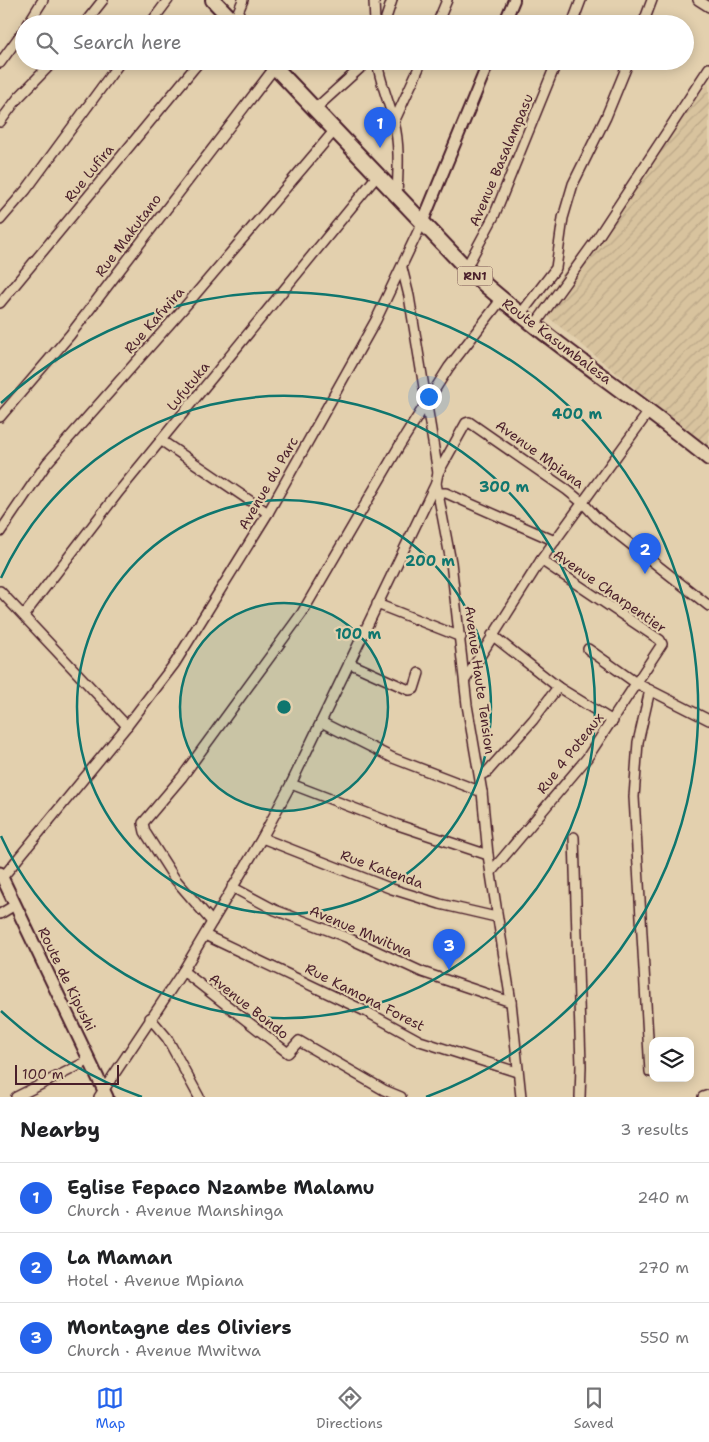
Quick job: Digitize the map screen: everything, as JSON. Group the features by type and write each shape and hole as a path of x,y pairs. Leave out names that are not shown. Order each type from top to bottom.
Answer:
{"highway":[{"path":"213,0 227,15"},
{"name":"Route Kasumbalesa","path":"278,70 466,268 501,300 650,410 709,458"}],"main road":[{"name":"Route de Kipushi","path":"1,875 90,1060 104,1095"}],"street":[{"path":"34,15 43,0"},
{"path":"91,15 103,0"},
{"path":"157,15 168,0"},
{"path":"237,15 243,0"},
{"path":"374,0 375,15"},
{"path":"387,15 392,0"},
{"path":"441,15 447,0"},
{"path":"508,15 514,0"},
{"path":"575,15 581,0"},
{"path":"647,15 652,0"},
{"path":"698,0 709,7"},
{"path":"0,63 15,42"},
{"path":"534,326 594,244 709,68"},
{"path":"0,122 18,98 45,70"},
{"path":"0,220 26,190 114,70"},
{"name":"Rue Lufira","path":"0,303 193,70"},
{"name":"Rue Makutano","path":"0,417 70,335 268,70"},
{"path":"315,109 358,70"},
{"path":"379,70 394,122 398,164 397,196"},
{"path":"394,122 418,70"},
{"name":"Avenue du Parc","path":"1,875 127,726 174,663 268,513 402,268 485,70"},
{"name":"Avenue Basalampasu","path":"466,268 494,216 553,70"},
{"path":"520,315 556,268 563,218 573,184 606,117 625,70"},
{"name":"Rue Kafwira","path":"0,532 47,463 182,310 335,130"},
{"name":"Lufutuka","path":"24,615 377,176"},
{"name":"Avenue Haute Tension","path":"402,268 409,296 438,493 451,562 470,728 480,775 490,872 511,1002 521,1097"},
{"path":"212,922 175,879 144,832 144,823 182,777 302,613 401,443 449,367 501,300"},
{"name":"Avenue Charpentier","path":"465,680 541,560 584,504 650,410"},
{"name":"Avenue Mpiana","path":"437,478 466,423 469,422 493,437 584,504 603,523 709,606"},
{"path":"162,441 268,513"},
{"path":"104,1095 150,1018 205,935 262,838 291,784 437,478"},
{"path":"438,493 446,493 555,541"},
{"name":"Avenue Charpentier","path":"541,560 660,640 662,644"},
{"path":"0,591 127,726"},
{"path":"377,604 460,637"},
{"path":"492,635 558,687 613,721"},
{"name":"Rue 4 Poteaux","path":"490,872 587,758 662,644"},
{"path":"588,649 636,683 709,720"},
{"path":"349,662 409,690 414,689 417,684 419,673"},
{"path":"480,775 487,772 520,735 558,687"},
{"path":"649,1055 634,797 638,742 650,690"},
{"path":"321,722 393,758 482,792"},
{"path":"291,784 389,821 488,855"},
{"path":"574,837 581,1066 580,1097"},
{"name":"Rue Katenda","path":"262,838 392,889 440,904 496,916"},
{"name":"Avenue Mwitwa","path":"232,887 275,910 346,937 422,972 511,1002"},
{"path":"0,914 15,905"},
{"name":"Rue Kamona Forest","path":"205,935 367,1012 420,1041 517,1072"},
{"name":"Avenue Bondo","path":"182,971 288,1053 299,1041 382,1094 401,1097"},
{"path":"150,1018 167,1038 199,1097"},
{"path":"16,1097 90,1060"},
{"path":"703,1097 709,1095"}],"shaded area":[{"path":"709,82 709,449 537,308"}],"place":[{"name":"Eglise Fepaco Nzambe Malamu","path":"380,148"},
{"name":"La Maman","path":"645,574"},
{"name":"Montagne des Oliviers","path":"449,970"}]}
